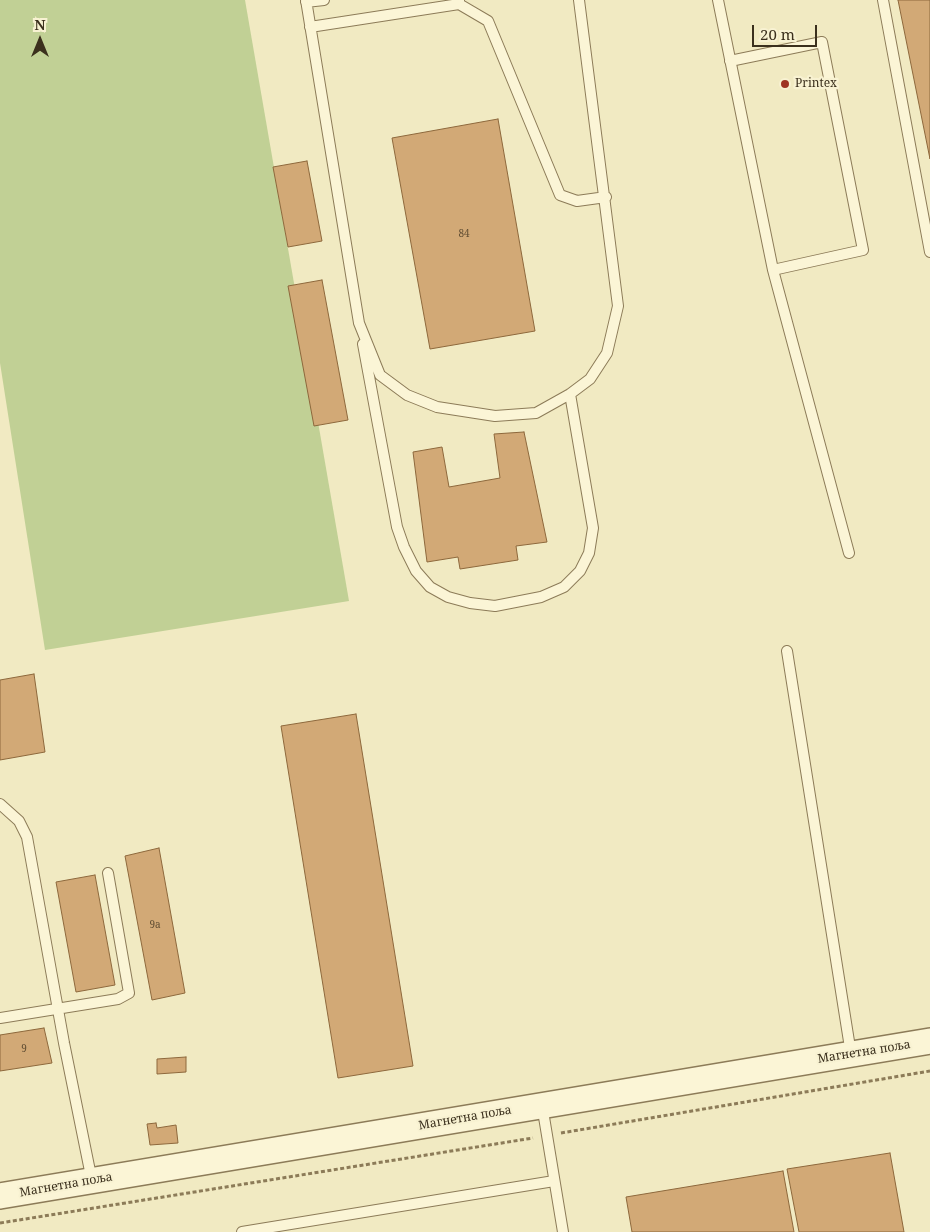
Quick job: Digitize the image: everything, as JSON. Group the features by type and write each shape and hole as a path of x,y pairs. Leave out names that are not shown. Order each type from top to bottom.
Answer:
{"street":[{"name":"Магнетна поља","path":"0,1196 930,1041"}],"lane":[{"path":"324,0 306,1 359,323 400,534 416,571 430,587 448,597 470,603 495,606 541,597 564,587 580,571 589,553 593,528 570,394"},
{"path":"359,323 380,375 407,395 437,407 495,416 536,413 570,394 590,379 607,353 618,306 606,197 579,0"},
{"path":"718,0 773,270 849,553"},
{"path":"883,0 930,252"},
{"path":"310,27 459,2 488,21 560,195 576,201 606,197"},
{"path":"730,62 822,42 863,250 773,270"},
{"path":"787,651 851,1054"},
{"path":"0,804 19,821 27,837 92,1181"},
{"path":"0,1018 118,998 129,993 108,874"},
{"path":"542,1106 563,1232"},
{"path":"242,1232 554,1181"}],"path":[{"path":"0,1223 547,1136 930,1071"}],"green space":[{"path":"0,0 245,0 349,601 45,650 0,363"}],"building":[{"path":"898,0 930,0 930,159"},
{"path":"498,119 535,331 430,349 392,138"},
{"path":"307,161 322,241 288,247 273,167"},
{"path":"322,280 348,420 314,426 288,286"},
{"path":"524,432 547,542 516,546 518,560 460,569 458,557 427,562 413,452 442,447 449,487 500,478 494,434"},
{"path":"34,674 45,752 0,760 0,680"},
{"path":"356,714 413,1066 338,1078 281,726"},
{"path":"159,848 185,993 152,1000 125,856"},
{"path":"95,875 115,985 76,992 56,882"},
{"path":"44,1028 52,1063 0,1071 0,1035"},
{"path":"186,1057 186,1072 157,1074 157,1059"},
{"path":"156,1123 157,1128 176,1125 178,1143 150,1145 147,1124"},
{"path":"890,1153 904,1232 799,1232 787,1169"},
{"path":"783,1171 794,1232 632,1232 626,1197"}],"place":[{"name":"Printex","path":"785,84"}]}
